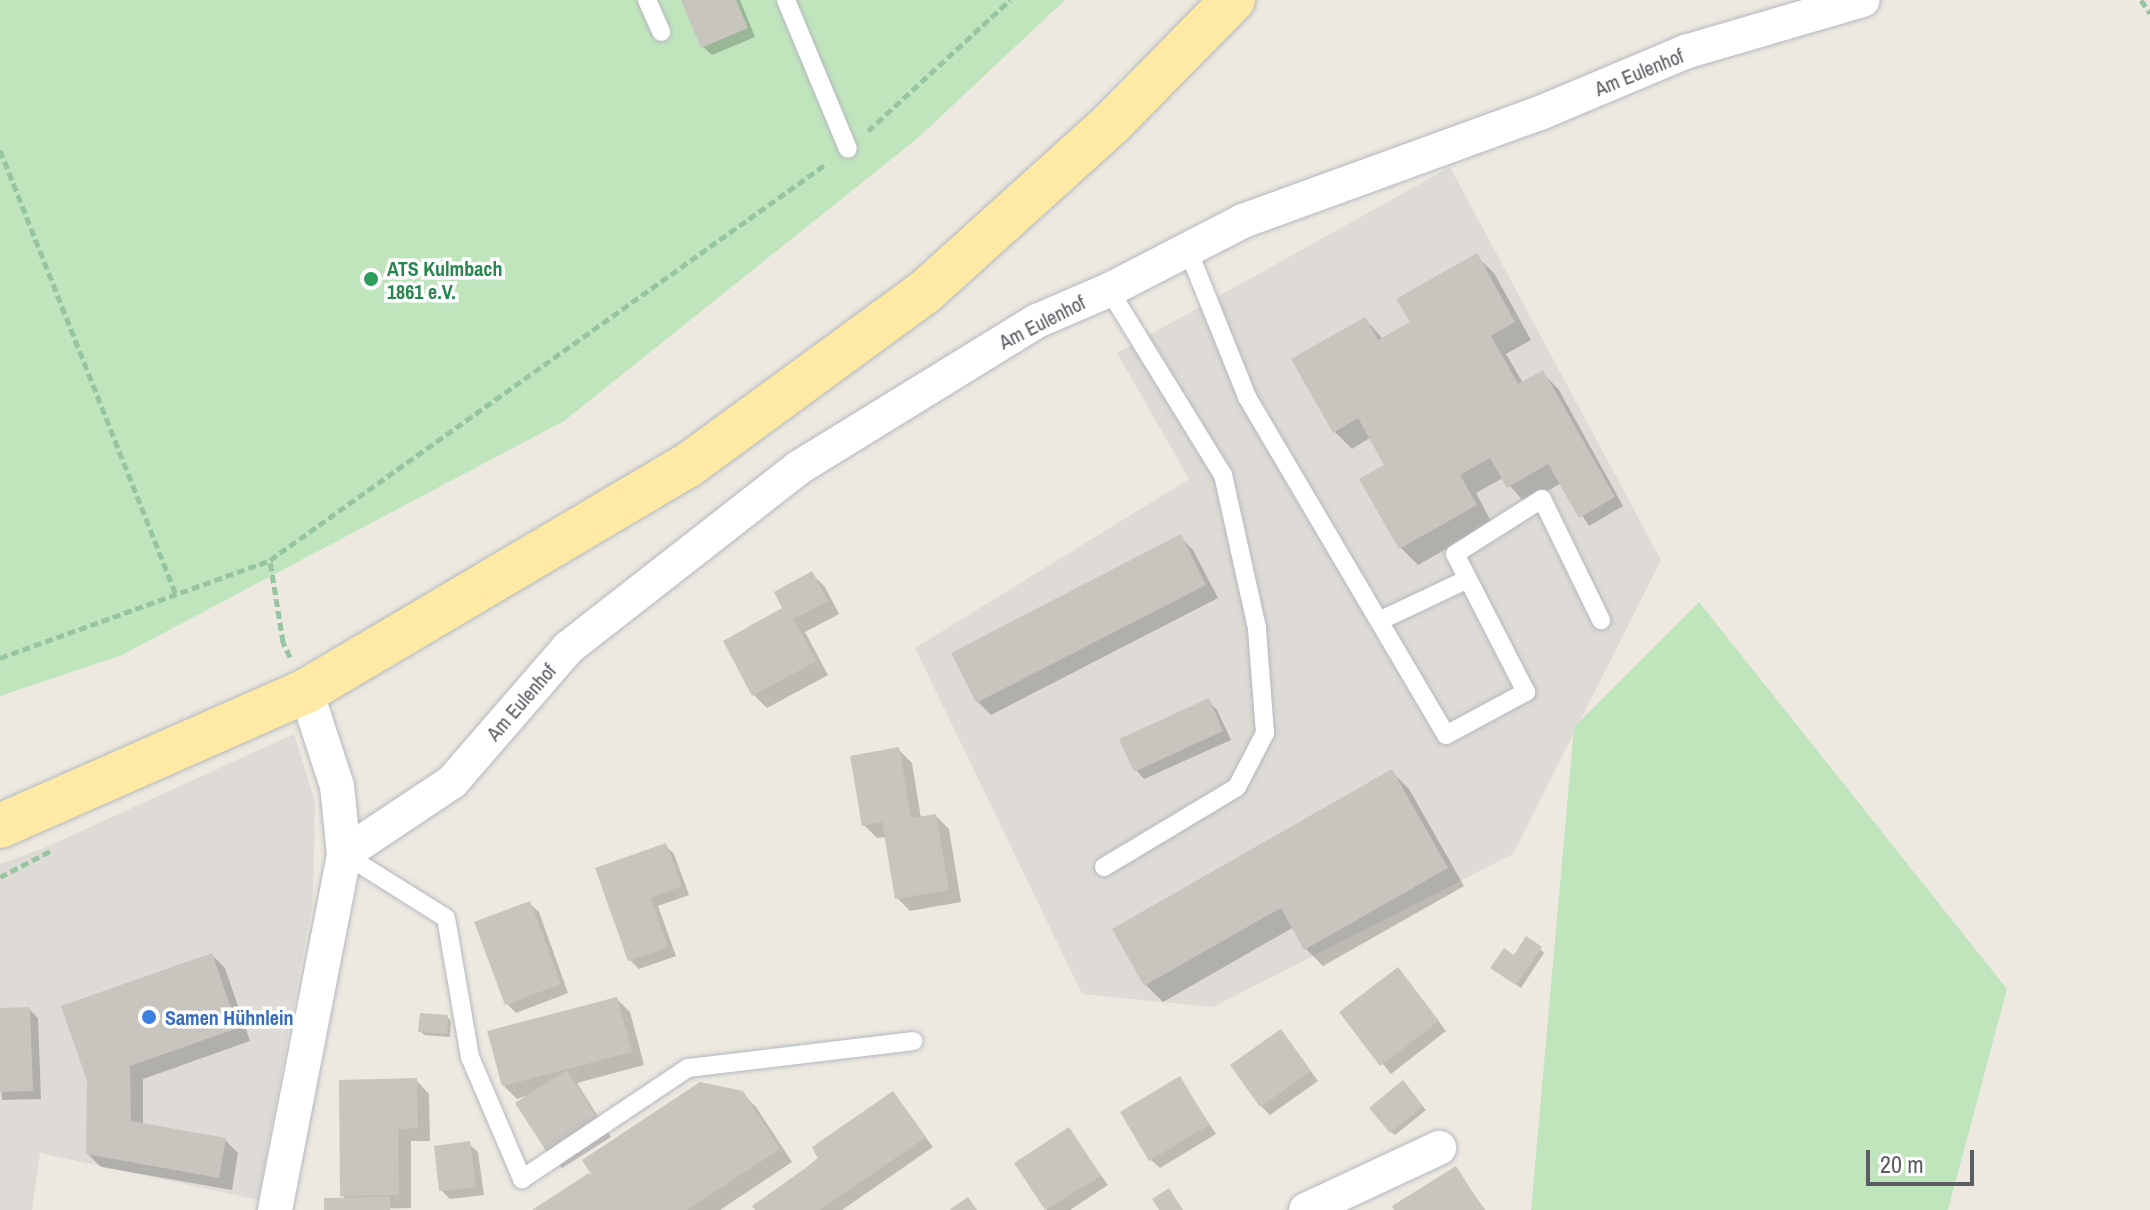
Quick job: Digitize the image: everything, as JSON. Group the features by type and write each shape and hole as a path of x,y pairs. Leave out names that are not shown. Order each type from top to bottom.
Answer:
{"main road":[{"path":"0,826 306,691 687,466 926,291 1112,123 1233,0"}],"street":[{"name":"Am Eulenhof","path":"344,854 452,782 568,648 798,468 1037,321 1109,290 1243,221 1540,113 1685,52 1863,0"},
{"path":"275,1210 344,854 337,786 306,691"},
{"path":"1306,1210 1439,1148"}],"lane":[{"path":"647,0 661,32"},
{"path":"786,0 848,149"},
{"path":"1188,250 1247,397 1446,735 1526,692 1455,554 1542,499 1601,620"},
{"path":"1104,867 1237,787 1265,733 1257,628 1223,475 1109,290"},
{"path":"1379,621 1468,579"},
{"path":"344,854 446,918 470,1057 522,1179 688,1068 913,1041"}],"path":[{"path":"0,658 270,560 848,149 1010,0"},
{"path":"2141,0 2150,13"},
{"path":"0,150 176,595"},
{"path":"270,560 283,642 306,691"}],"shaded area":[{"path":"1450,167 1661,560 1513,854 1213,1007 1082,994 915,648 1189,479 1117,353"},
{"path":"294,734 315,801 313,900 258,1200 40,1153 32,1210 0,1210 0,864 44,848"}],"green space":[{"name":"ATS Kulmbach 1861 e.V.","path":"0,0 1065,0 919,137 564,421 122,655 0,696"},
{"path":"1699,602 2007,989 1948,1210 1531,1210 1574,727"}],"building":[{"path":"681,0 736,0 748,28 701,48"},
{"path":"1477,253 1515,322 1491,336 1518,384 1543,370 1615,497 1579,518 1548,464 1507,488 1490,458 1460,475 1477,505 1399,549 1359,479 1384,465 1358,418 1333,433 1291,359 1365,317 1378,340 1410,322 1396,299"},
{"path":"1181,534 1206,585 976,703 951,653"},
{"path":"812,571 828,601 793,619 817,661 752,696 723,641 782,608 774,592"},
{"path":"1209,698 1223,731 1134,772 1119,739"},
{"path":"899,747 911,818 936,814 949,890 895,899 882,822 862,826 850,756"},
{"path":"1392,769 1448,868 1304,950 1281,908 1144,986 1112,929"},
{"path":"666,843 682,886 651,898 668,947 628,961 595,868"},
{"path":"530,901 561,984 505,1005 474,922"},
{"path":"1526,936 1542,947 1516,985 1490,968 1504,948 1514,955"},
{"name":"Samen Hühnlein","path":"212,953 238,1028 130,1066 131,1121 226,1138 219,1178 86,1154 87,1081 61,1006"},
{"path":"1398,967 1439,1021 1380,1066 1339,1012"},
{"path":"617,997 632,1052 502,1086 487,1031"},
{"path":"30,1007 33,1091 0,1092 0,1008"},
{"path":"420,1013 448,1015 447,1034 418,1032"},
{"path":"1281,1029 1311,1071 1260,1107 1230,1065"},
{"path":"567,1070 604,1128 552,1160 515,1103"},
{"path":"1180,1076 1209,1125 1149,1161 1120,1112"},
{"path":"417,1078 418,1128 398,1129 399,1195 340,1196 339,1080"},
{"path":"1403,1080 1423,1106 1390,1133 1369,1108"},
{"path":"700,1082 743,1091 780,1149 687,1210 532,1210 589,1173 593,1177 582,1160"},
{"path":"893,1091 926,1137 820,1210 755,1210 752,1206 818,1159 812,1147"},
{"path":"1069,1127 1101,1176 1045,1210 1014,1163"},
{"path":"470,1141 476,1187 439,1191 434,1146"},
{"path":"1456,1166 1484,1210 1394,1210 1392,1206"},
{"path":"1169,1188 1183,1210 1159,1210 1152,1199"},
{"path":"390,1197 390,1210 324,1210 324,1198"},
{"path":"968,1197 977,1210 949,1210"}],"place":[{"name":"ATS Kulmbach 1861 e.V.","path":"371,279"},
{"name":"Samen Hühnlein","path":"149,1017"}]}
